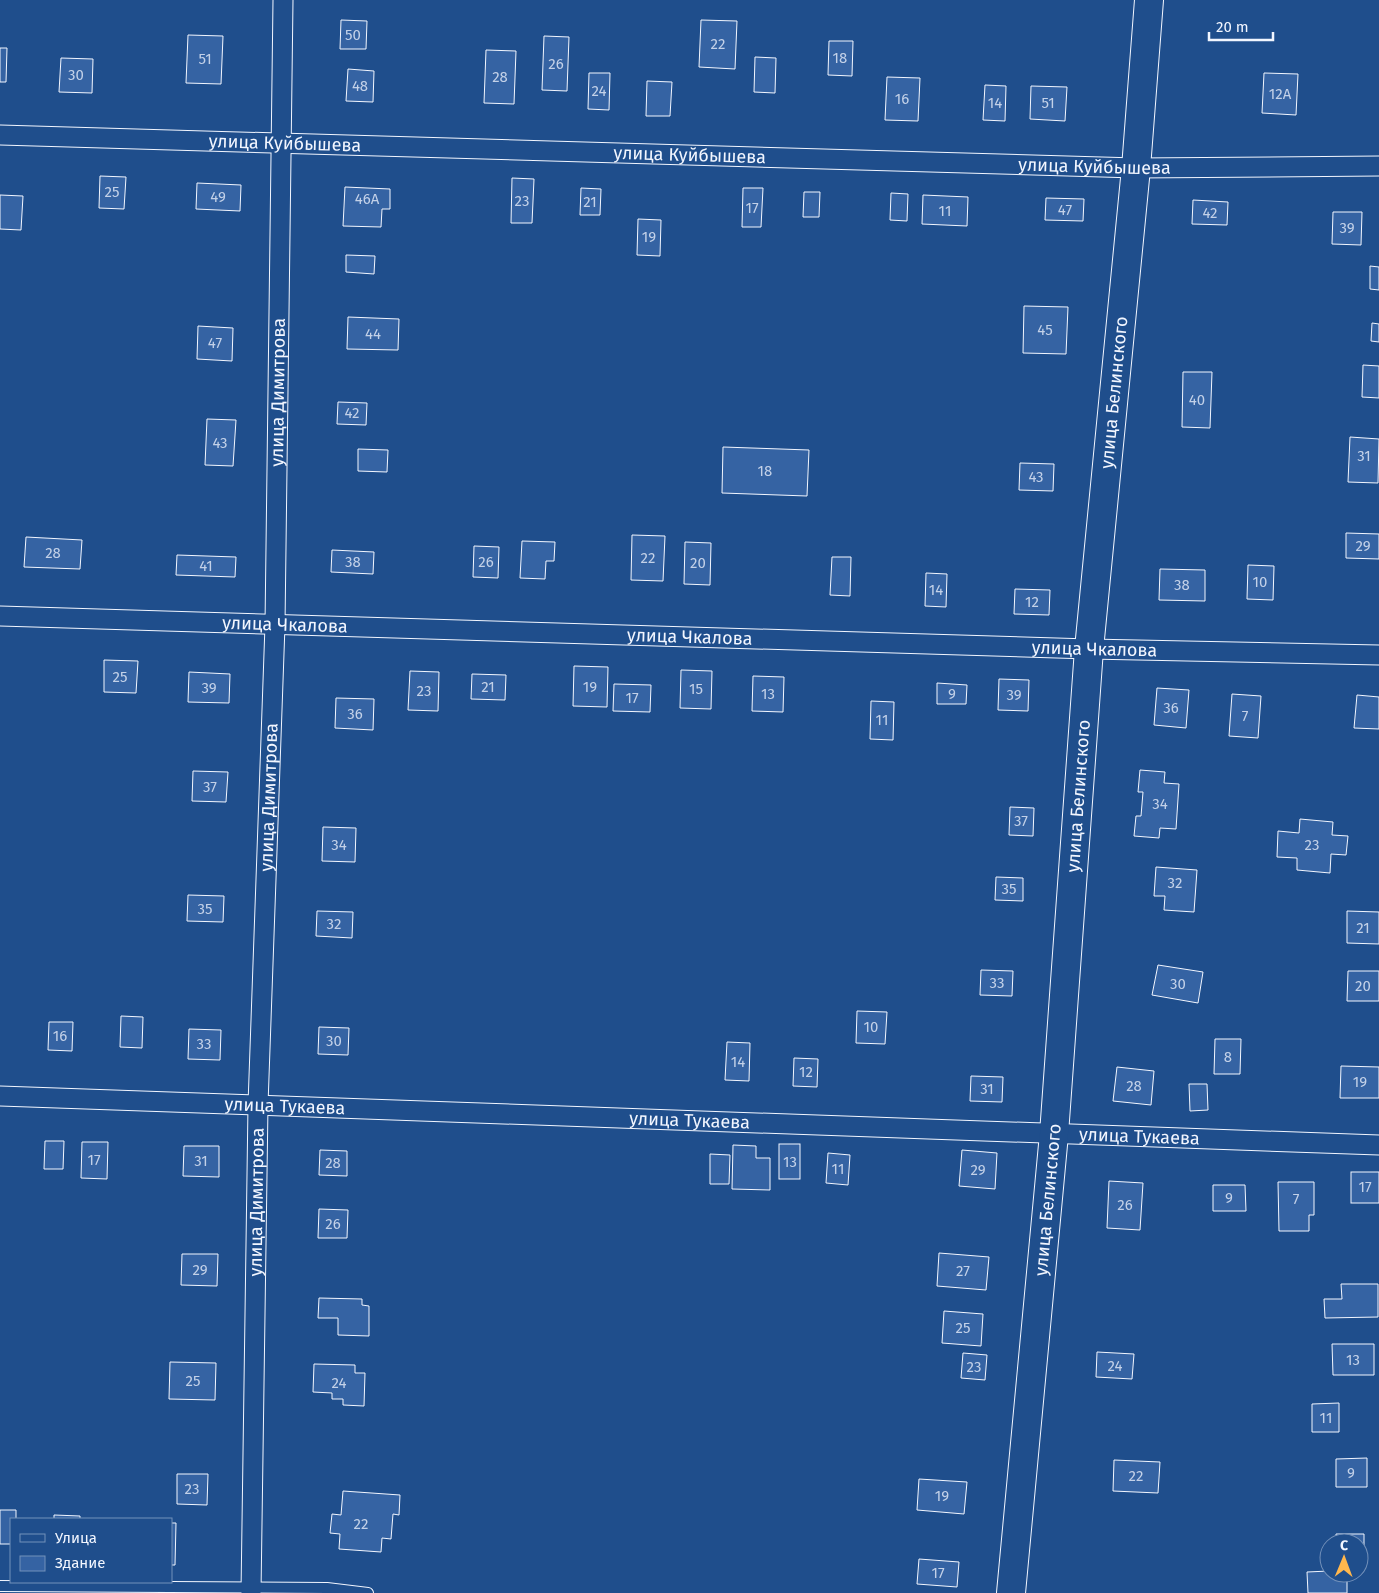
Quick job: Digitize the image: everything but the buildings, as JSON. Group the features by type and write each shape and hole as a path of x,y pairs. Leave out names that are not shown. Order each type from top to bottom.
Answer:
{"street":[{"name":"улица Димитрова","path":"251,1591 258,1105 275,625 284,0"},
{"name":"улица Белинского","path":"1017,1590 1054,1134 1088,649 1136,168 1149,0"},
{"name":"улица Куйбышева","path":"0,135 1136,168 1379,166"},
{"name":"улица Чкалова","path":"0,616 1088,649 1379,655"},
{"name":"улица Тукаева","path":"0,1096 1379,1145"}],"lane":[{"path":"0,1586 251,1591 327,1588 368,1593"}]}
